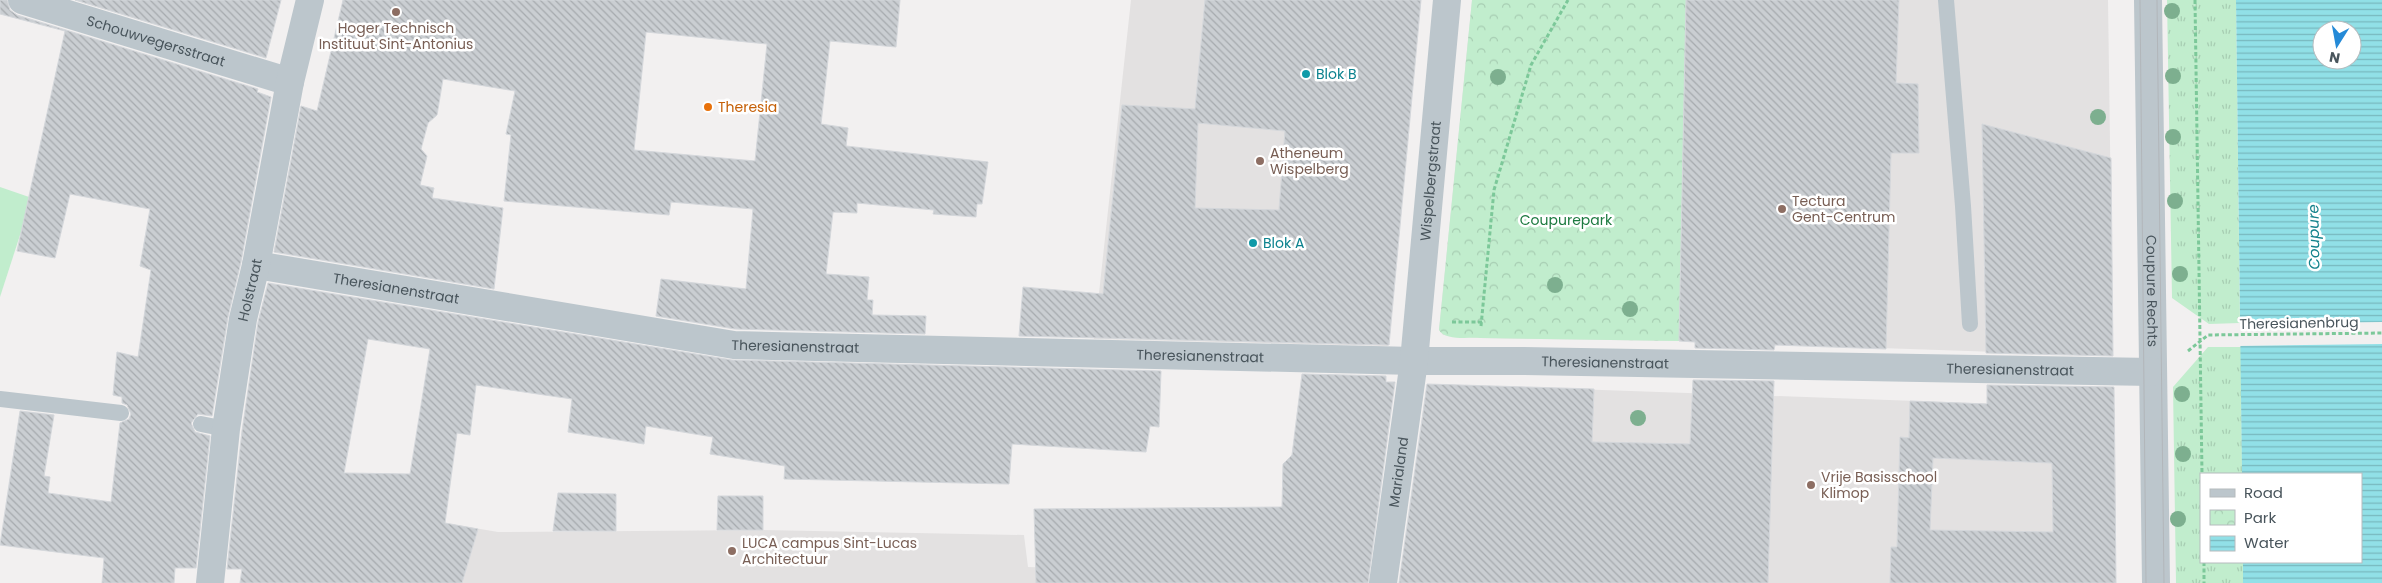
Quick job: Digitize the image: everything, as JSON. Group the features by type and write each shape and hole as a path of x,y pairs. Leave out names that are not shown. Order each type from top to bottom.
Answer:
{"street":[{"name":"Schouwvegersstraat","path":"22,0 290,82"},
{"name":"Holstraat","path":"210,583 213,427 256,265 290,82 310,0"},
{"name":"Wispelbergstraat","path":"1414,361 1447,0"},
{"name":"Coupure Rechts","path":"2148,0 2156,583"},
{"name":"Theresianenstraat","path":"256,265 734,345 1414,361 2153,372"},
{"name":"Marialand","path":"1383,583 1414,361"}],"lane":[{"path":"1946,0 1963,206 1970,324"},
{"path":"0,399 121,413"}],"path":[{"path":"1480,361 1480,338 1494,190 1531,65 1568,0"},
{"path":"2195,0 2202,473"},
{"name":"Theresianenbrug","path":"2208,335 2382,333"},
{"path":"2204,563 2204,583"}],"shaded area":[{"name":"Atheneum Wispelberg","path":"1131,0 1420,0 1388,346 1094,339"},
{"name":"Tectura Gent-Centrum","path":"1472,0 2108,0 2113,356 1679,341 1480,338 1443,335 1439,330"},
{"name":"Vrije Basisschool Klimop","path":"1434,384 2115,408 2116,583 1542,583 1425,441"},
{"name":"LUCA campus Sint-Lucas Architectuur","path":"445,523 498,532 763,530 1024,535 1028,567 1061,568 1061,583 429,583"}],"green space":[{"name":"Coupurepark","path":"1472,0 1686,0 1679,341 1457,338 1446,336 1439,330"},
{"path":"2167,0 2236,0 2240,323 2209,324 2172,298"},
{"path":"0,187 32,198 0,297"},
{"path":"2208,347 2241,347 2242,473 2200,473 2200,563 2243,563 2243,583 2176,583 2173,387"}],"water":[{"name":"Coupure","path":"2236,0 2382,0 2382,583 2243,583 2243,563 2362,563 2362,473 2242,473"}],"pier":[{"path":"2382,322 2382,344 2238,346 2238,324"}],"building":[{"path":"0,0 7,0 10,10 17,15 258,89 257,92 271,97 241,262 228,317 212,416 198,414 191,423 195,432 210,436 196,568 175,568 174,583 102,583 104,558 0,545 20,411 54,415 44,476 50,477 48,493 111,502 120,423 129,419 131,414 127,405 122,403 122,397 113,395 117,352 138,357 151,270 140,266 150,209 70,194 55,258 17,251 65,31 0,14"},
{"path":"75,0 281,0 266,58"},
{"path":"343,0 900,0 896,47 830,41 821,124 848,128 846,146 988,162 982,204 977,204 976,217 933,214 934,210 857,203 857,213 833,212 826,274 869,277 867,300 873,300 872,315 926,316 925,334 735,329 656,316 661,279 746,289 753,209 671,202 669,215 504,201 511,135 506,134 515,91 443,79 437,115 428,123 421,149 427,156 420,185 434,188 432,198 503,208 494,289 274,252 301,106 317,111","holes":["646,32 767,44 755,161 634,150"]},
{"name":"Atheneum Wispelberg","path":"1205,0 1421,0 1389,345 1019,336 1023,287 1103,294 1122,105 1195,109","holes":["1198,123 1285,131 1279,210 1195,208"]},
{"path":"1686,0 1899,0 1896,83 1918,84 1919,153 1891,153 1886,349 1775,345 1774,350 1695,348 1695,342 1679,341"},
{"path":"1982,124 2111,158 2113,356 1986,353"},
{"path":"268,283 732,360 1161,371 1159,427 1150,426 1146,452 1012,444 1009,484 784,479 785,466 710,454 713,437 646,426 644,444 568,432 572,399 476,385 470,435 457,433 445,523 478,529 462,583 240,583 242,569 227,569 242,431 258,322","holes":["368,339 430,349 410,474 344,473"]},
{"path":"1302,374 1386,376 1386,382 1395,382 1368,583 1036,583 1034,509 1282,507 1283,464 1292,455"},
{"path":"1693,380 1774,381 1768,583 1399,583 1427,384 1594,389 1592,442 1690,444"},
{"path":"1987,385 2114,387 2116,583 1890,583 1891,547 1897,547 1900,437 1909,438 1910,401 1987,404","holes":["1933,458 2052,463 2053,532 1930,530"]},
{"path":"558,493 616,494 616,531 553,531"},
{"path":"718,496 763,496 763,530 717,530"}],"tram line":[{"path":"2140,0 2146,583"},
{"path":"2157,0 2164,583"}],"place":[{"name":"Hoger Technisch Instituut Sint-Antonius","path":"396,12"},
{"name":"Blok B","path":"1306,74"},
{"name":"Theresia","path":"708,107"},
{"name":"Atheneum Wispelberg","path":"1260,161"},
{"name":"Tectura Gent-Centrum","path":"1782,209"},
{"name":"Blok A","path":"1253,243"},
{"name":"Vrije Basisschool Klimop","path":"1811,485"},
{"name":"LUCA campus Sint-Lucas Architectuur","path":"732,551"}]}
